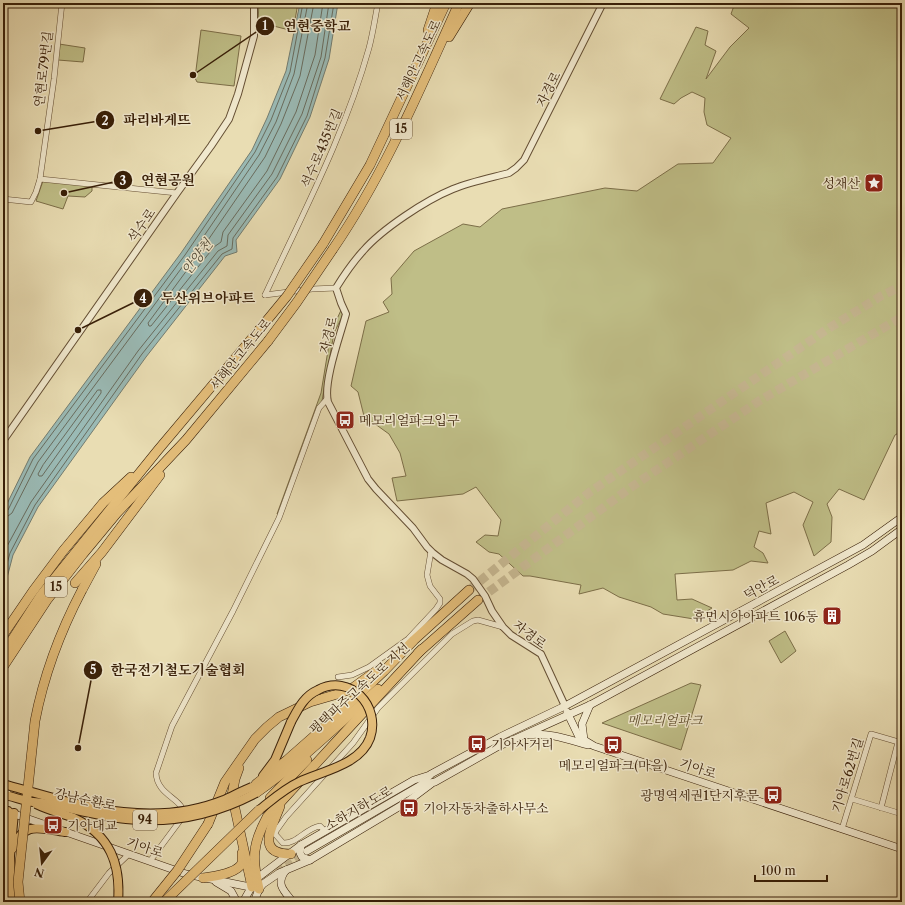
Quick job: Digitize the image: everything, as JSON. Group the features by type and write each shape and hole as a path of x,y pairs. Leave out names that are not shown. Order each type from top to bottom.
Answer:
{"highway":[{"path":"418,62 437,3"},
{"name":"서해안고속도로","path":"3,667 47,600 83,554 158,450 287,296 323,244 370,165 446,3"},
{"name":"서해안고속도로","path":"3,654 41,595 114,511 186,440 268,341 297,302 352,221 386,158 459,3"},
{"path":"431,65 470,3"},
{"path":"20,902 18,882 35,721 40,695 53,655 68,618 78,587 102,552 186,440"},
{"path":"3,635 63,551 104,503 158,450"},
{"name":"평택파주고속도로 지선","path":"255,788 384,671 414,640 469,590"},
{"name":"평택파주고속도로 지선","path":"255,788 285,772 478,600"},
{"path":"152,902 177,872 208,824 224,782 254,739 279,717 293,709 310,702 341,693 354,687 414,640"},
{"path":"256,885 254,856 255,847 267,818 422,650"},
{"path":"255,788 275,760 299,707 312,693 324,687 340,686 352,690 364,699 371,712 372,727 368,741 355,757 345,763 298,782 284,790 259,810"},
{"path":"164,902 259,810 328,739 335,727"},
{"path":"254,739 235,779 232,795 240,836 256,885"},
{"name":"강남순환로","path":"3,784 99,809 131,814 182,811 201,807 255,788"},
{"name":"강남순환로","path":"3,795 108,816 148,820 206,813 238,802 255,788"},
{"path":"32,802 73,818 88,826 100,835 108,848 117,870 118,902"},
{"path":"280,804 269,832 268,841 271,849 282,854 291,854"},
{"path":"8,812 7,854 12,902"},
{"path":"7,854 21,833 31,828 65,832"},
{"path":"203,878 224,874 237,869 242,863 240,836"}],"main road":[{"name":"덕안로","path":"565,706 863,545 902,517"},
{"name":"덕안로","path":"569,714 590,705 848,565 872,551 902,529"},
{"path":"584,741 582,724 590,705"},
{"path":"243,902 256,885 301,845 414,780 431,774 500,737 565,706 579,737 584,741"},
{"path":"256,885 269,880 278,873 310,860 407,802 435,782 496,747 569,714"},
{"path":"521,736 536,734 558,737 594,746"},
{"name":"기아로","path":"584,741 594,746 902,849"},
{"path":"421,785 431,774"},
{"path":"421,785 435,782"},
{"name":"소하지하도로","path":"307,851 421,785"},
{"name":"기아로","path":"8,812 186,874 213,880 256,885"},
{"path":"301,845 300,853 302,857 310,860"},
{"path":"286,870 280,882 282,888 293,902"},
{"path":"213,880 231,891 237,902"},
{"path":"254,902 256,885"}],"street":[{"name":"연현로79번길","path":"3,199 31,202 40,179 54,79 62,3"},
{"name":"석수로","path":"4,437 72,344 229,119 238,94 254,36 254,3"},
{"name":"석수로435번길","path":"336,288 265,295 316,188 340,133 360,79 370,46 378,3"},
{"name":"자경로","path":"565,706 542,654 511,635 492,612 485,596 473,579 442,560 431,551 413,528 376,490 368,479 328,402 327,383 346,314 336,288 364,250 386,230 420,206 453,189 509,173 524,160 603,3"},
{"path":"40,179 177,193"},
{"path":"150,861 182,818 184,812 182,807 163,791 156,779 156,773 172,726 233,611 279,518 319,408 327,399"},
{"path":"338,677 352,675 369,667 408,639 436,609 440,603 440,599 430,586 427,575 431,551"},
{"path":"325,832 320,826 316,826 297,839 286,844 278,839 276,830 286,817 354,743 376,706 452,634 473,621 478,620 503,627"},
{"path":"352,675 355,682"},
{"name":"기아로62번길","path":"842,829 871,734 900,743"},
{"path":"881,808 900,743"},
{"path":"852,799 902,814"},
{"path":"87,902 109,873 129,854"}],"green space":[{"path":"259,3 298,3 293,31 258,22"},
{"path":"735,3 902,3 902,431 895,435 864,500 839,489 827,504 832,517 831,542 814,556 803,525 813,502 794,492 766,503 771,534 759,531 754,547 763,553 768,563 751,561 733,570 675,574 677,600 692,599 712,608 694,619 663,614 651,607 619,597 603,588 579,594 581,585 523,576 499,554 489,552 476,542 485,535 498,536 501,520 476,487 463,494 397,501 392,478 406,476 400,453 389,434 364,416 358,392 351,386 366,321 389,312 383,302 392,294 391,278 414,251 463,224 480,227 502,209 605,188 637,191 678,164 713,163 731,138 707,125 704,112 705,98 692,92 674,104 660,99 696,27 708,31 705,45 716,51 706,79 730,47 749,28 731,14"},
{"path":"201,30 241,36 234,86 197,82 195,78"},
{"path":"59,44 85,48 83,62 58,60"},
{"path":"43,181 92,186 92,191 85,197 68,196 63,209 36,201"},
{"path":"342,308 342,317 334,333 322,401 281,515 277,514 321,393 331,332"},
{"path":"785,631 796,651 781,663 769,641"},
{"name":"메모리얼파크","path":"691,683 701,685 681,750 602,723"}],"water":[{"name":"안양천","path":"300,3 338,3 329,59 310,117 280,179 236,240 237,252 225,256 146,357 38,507 13,555 3,593 3,512 30,457 181,253 252,150 286,71"}],"tunnel":[{"path":"469,590 590,492 826,330 881,296 902,286"},
{"path":"478,600 630,488 759,401 902,317"},
{"path":"278,872 305,852"}],"place":[{"name":"연현중학교","path":"193,75"},
{"name":"파리바게뜨","path":"38,131"},
{"name":"성채산","path":"874,183"},
{"name":"연현공원","path":"64,193"},
{"name":"두산위브아파트","path":"78,330"},
{"name":"메모리얼파크입구","path":"345,420"},
{"name":"휴먼시아아파트 106동","path":"832,616"},
{"name":"기아사거리","path":"477,744"},
{"name":"메모리얼파크(마을)","path":"613,745"},
{"name":"한국전기철도기술협회","path":"78,748"},
{"name":"광명역세권1단지후문","path":"773,795"},
{"name":"기아자동차출하사무소","path":"409,808"},
{"name":"기아대교","path":"53,825"}]}
